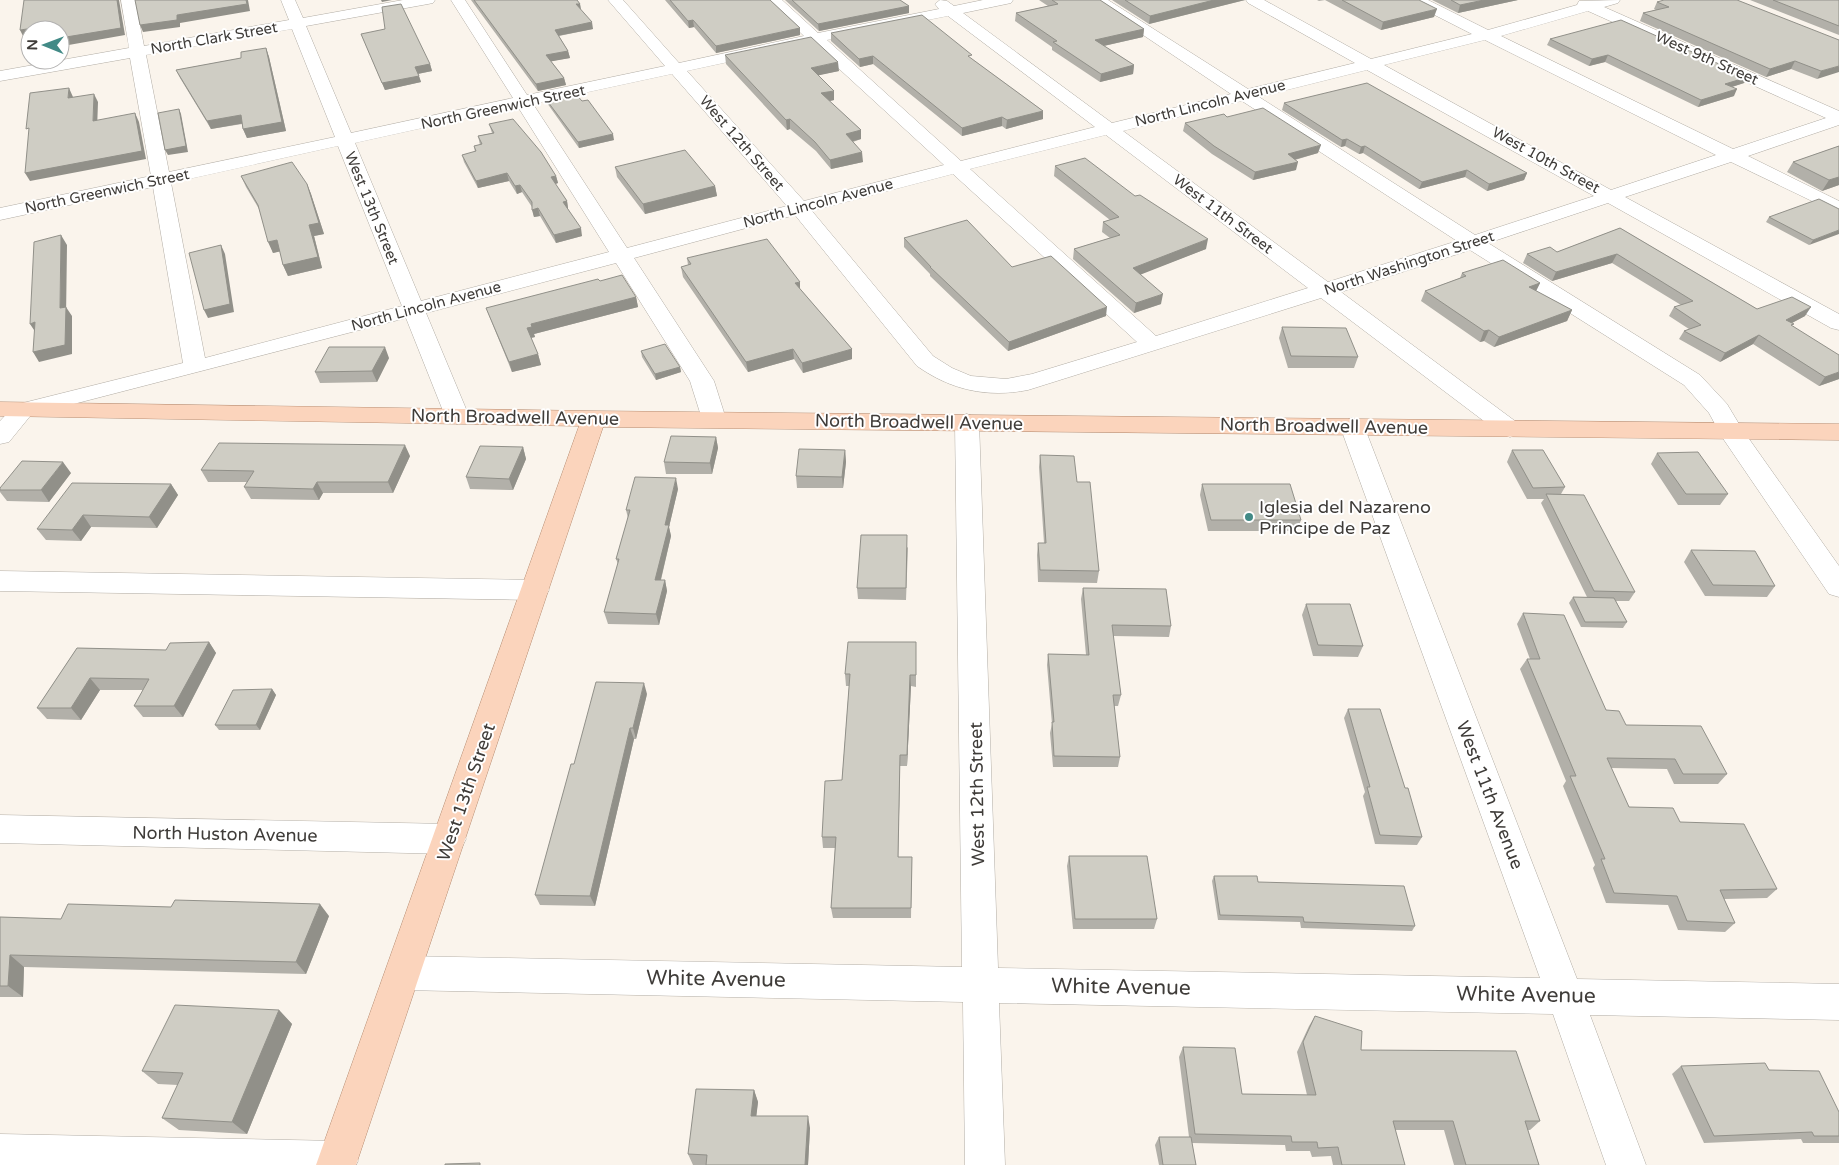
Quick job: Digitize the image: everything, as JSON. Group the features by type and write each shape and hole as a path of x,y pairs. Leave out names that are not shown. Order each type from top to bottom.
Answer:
{"main road":[{"name":"North Broadwell Avenue","path":"12,410 594,419 1839,432"},
{"name":"West 13th Street","path":"337,1163 594,419"}],"street":[{"path":"128,0 195,367"},
{"name":"West 13th Street","path":"288,0 457,416"},
{"name":"North Clark Street","path":"0,76 428,0"},
{"path":"458,0 702,382 714,419"},
{"name":"West 12th Street","path":"616,0 799,208 925,361 938,371 961,382 974,385"},
{"path":"773,0 1152,344"},
{"name":"North Greenwich Street","path":"0,214 816,39 944,5 1006,0"},
{"path":"1098,0 1472,242 1692,380 1719,410 1731,431 1839,587"},
{"name":"West 10th Street","path":"1253,0 1839,323"},
{"path":"1416,0 1839,208"},
{"name":"North Lincoln Avenue","path":"12,410 195,367 957,167 1486,35 1582,3 1613,0"},
{"name":"West 9th Street","path":"1582,3 1839,118"},
{"name":"West 11th Street","path":"944,5 1510,429"},
{"name":"North Washington Street","path":"974,385 1004,386 1027,383 1325,291 1839,118"},
{"path":"0,436 12,410"},
{"name":"West 12th Street","path":"967,422 985,1165"},
{"name":"West 11th Avenue","path":"1352,426 1565,996 1626,1165"},
{"path":"0,581 536,590"},
{"name":"North Huston Avenue","path":"0,829 449,839"},
{"name":"White Avenue","path":"403,973 1839,1002"},
{"path":"0,1154 337,1163"}],"building":[{"path":"24,0 117,0 121,28 70,36 70,20 21,20"},
{"path":"135,0 246,0 247,4 177,15 177,20 140,25"},
{"path":"474,0 577,0 580,4 576,4 592,22 555,30 568,51 546,55 564,78 536,84"},
{"path":"670,0 770,0 800,28 716,46 693,20 688,21"},
{"path":"792,0 900,0 909,6 818,24"},
{"path":"1052,0 1100,0 1144,29 1095,40 1134,65 1101,74 1053,42 1057,41 1016,13 1058,4"},
{"path":"1125,0 1214,0 1150,16"},
{"path":"1342,0 1419,0 1437,9 1383,22"},
{"path":"1451,0 1484,0 1460,5"},
{"path":"1664,0 1737,0 1839,40 1839,66 1821,71 1795,61 1770,69 1643,13 1669,7 1657,2"},
{"path":"1773,0 1839,0 1839,26"},
{"path":"401,4 430,64 415,67 419,76 382,83 361,34 385,29 382,7"},
{"path":"922,15 972,55 968,56 1043,111 1007,120 1002,117 962,128 873,56 859,59 831,33"},
{"path":"1621,20 1748,77 1725,84 1737,89 1701,100 1608,55 1592,59 1550,39"},
{"path":"811,37 838,62 811,68 834,91 821,93 861,130 846,134 862,152 830,160 815,142 790,119 786,120 725,55"},
{"path":"266,48 282,122 243,129 241,115 207,121 176,70 241,58 241,52"},
{"path":"1367,83 1527,173 1489,184 1467,170 1422,182 1365,146 1361,147 1347,139 1342,140 1284,103"},
{"path":"69,88 68,98 94,94 93,121 135,113 142,151 25,173 29,128 26,129 30,93"},
{"path":"574,92 582,101 588,100 613,134 578,142 545,98"},
{"path":"1263,108 1321,145 1288,154 1298,162 1255,172 1214,146 1185,123 1224,114 1227,117"},
{"path":"179,109 186,146 165,150 158,113"},
{"path":"513,119 541,152 556,176 551,177 567,201 563,202 581,228 554,235 538,208 532,210 532,202 520,185 515,186 507,173 476,181 462,155 476,151 474,146 482,144 478,136 494,133 489,124"},
{"path":"1839,146 1839,177 1829,180 1793,162"},
{"path":"685,150 715,186 643,204 615,167"},
{"path":"1085,158 1135,196 1140,195 1208,239 1133,268 1163,294 1136,303 1074,249 1120,235 1103,222 1119,217 1055,166"},
{"path":"292,162 307,184 319,223 309,225 318,257 283,265 277,240 268,242 258,205 241,176"},
{"path":"1819,199 1839,209 1839,230 1813,240 1769,217"},
{"path":"967,220 1012,267 1051,256 1107,307 1009,342 930,267 904,238"},
{"path":"1620,228 1757,309 1792,297 1811,307 1786,320 1839,355 1839,372 1825,377 1759,335 1725,353 1684,331 1701,325 1674,307 1693,301 1617,254 1556,272 1527,254 1550,247 1557,252"},
{"path":"61,235 60,308 66,307 65,345 33,352 35,322 30,324 34,242"},
{"path":"767,239 800,282 795,283 852,349 802,363 793,349 746,362 681,267 691,264 687,258"},
{"path":"221,245 230,304 204,310 189,253"},
{"path":"1503,260 1540,283 1529,287 1572,310 1499,337 1489,330 1484,331 1425,291 1466,276 1462,273"},
{"path":"622,275 636,297 531,324 532,327 527,328 538,354 509,362 486,308 598,279 600,281"},
{"path":"1282,327 1346,328 1358,357 1291,356"},
{"path":"665,344 680,367 655,374 641,351"},
{"path":"329,347 385,347 372,371 315,372"},
{"path":"671,436 716,437 710,463 664,462"},
{"path":"219,443 405,445 388,482 317,482 313,489 244,487 254,471 201,470"},
{"path":"480,446 523,447 509,479 466,477"},
{"path":"799,449 845,450 842,477 796,476"},
{"path":"1512,450 1543,450 1565,487 1533,488"},
{"path":"1698,452 1728,494 1686,494 1657,453"},
{"path":"1040,455 1074,456 1077,482 1090,482 1099,571 1040,570 1038,543 1046,543"},
{"path":"22,461 63,462 41,490 0,490"},
{"path":"635,477 676,478 665,525 669,525 655,580 665,580 656,614 604,612 619,559 616,559 630,510 626,510"},
{"path":"72,483 171,484 149,517 83,515 72,530 37,529"},
{"path":"1202,484 1290,484 1301,520 1211,520"},
{"path":"1546,494 1584,495 1635,592 1594,591"},
{"path":"861,535 907,535 906,588 857,588"},
{"path":"1691,550 1755,551 1775,586 1713,585"},
{"path":"1083,588 1166,589 1171,626 1112,625 1121,695 1113,695 1120,757 1054,756 1052,722 1054,722 1048,654 1089,655"},
{"path":"1573,597 1614,598 1627,622 1585,622"},
{"path":"1306,604 1350,604 1363,646 1318,645"},
{"path":"1523,613 1564,615 1606,710 1619,711 1626,725 1701,726 1727,774 1683,774 1675,759 1607,758 1629,807 1673,808 1680,822 1744,824 1777,889 1720,890 1735,923 1687,921 1677,896 1614,893 1601,859 1605,859 1570,776 1576,776 1527,659 1540,659"},
{"path":"209,642 174,706 134,706 149,679 90,678 71,708 37,708 77,648 166,650 170,643"},
{"path":"848,642 916,642 916,675 910,675 907,755 900,755 898,857 912,857 911,908 831,908 836,837 822,837 825,781 842,780 850,674 845,674"},
{"path":"596,682 644,683 633,728 630,728 590,896 535,895 571,764 574,764"},
{"path":"272,689 256,725 215,725 233,690"},
{"path":"1348,709 1380,709 1405,788 1408,788 1422,837 1380,835 1367,787 1370,787"},
{"path":"1069,856 1147,856 1157,919 1075,919"},
{"path":"1214,876 1257,876 1258,882 1404,886 1415,926 1304,922 1303,917 1220,915"},
{"path":"175,900 320,904 296,962 10,955 8,986 0,986 0,917 61,919 68,904 171,907"},
{"path":"175,1005 279,1010 232,1122 162,1118 183,1073 142,1071"},
{"path":"1315,1016 1362,1031 1361,1050 1516,1051 1540,1121 1525,1121 1539,1165 1466,1165 1453,1121 1393,1121 1405,1165 1342,1165 1338,1147 1318,1148 1317,1142 1292,1142 1291,1136 1195,1134 1183,1047 1235,1048 1242,1094 1316,1095 1303,1042"},
{"path":"1765,1063 1769,1070 1819,1071 1839,1112 1839,1136 1814,1136 1812,1132 1714,1136 1681,1066"},
{"path":"696,1089 754,1090 751,1116 808,1116 805,1165 706,1165 707,1155 688,1154"},
{"path":"1159,1137 1191,1137 1196,1165 1163,1165"},
{"path":"480,1163 480,1165 445,1165 445,1164"}],"place":[{"name":"Iglesia del Nazareno Principe de Paz","path":"1249,517"}]}
